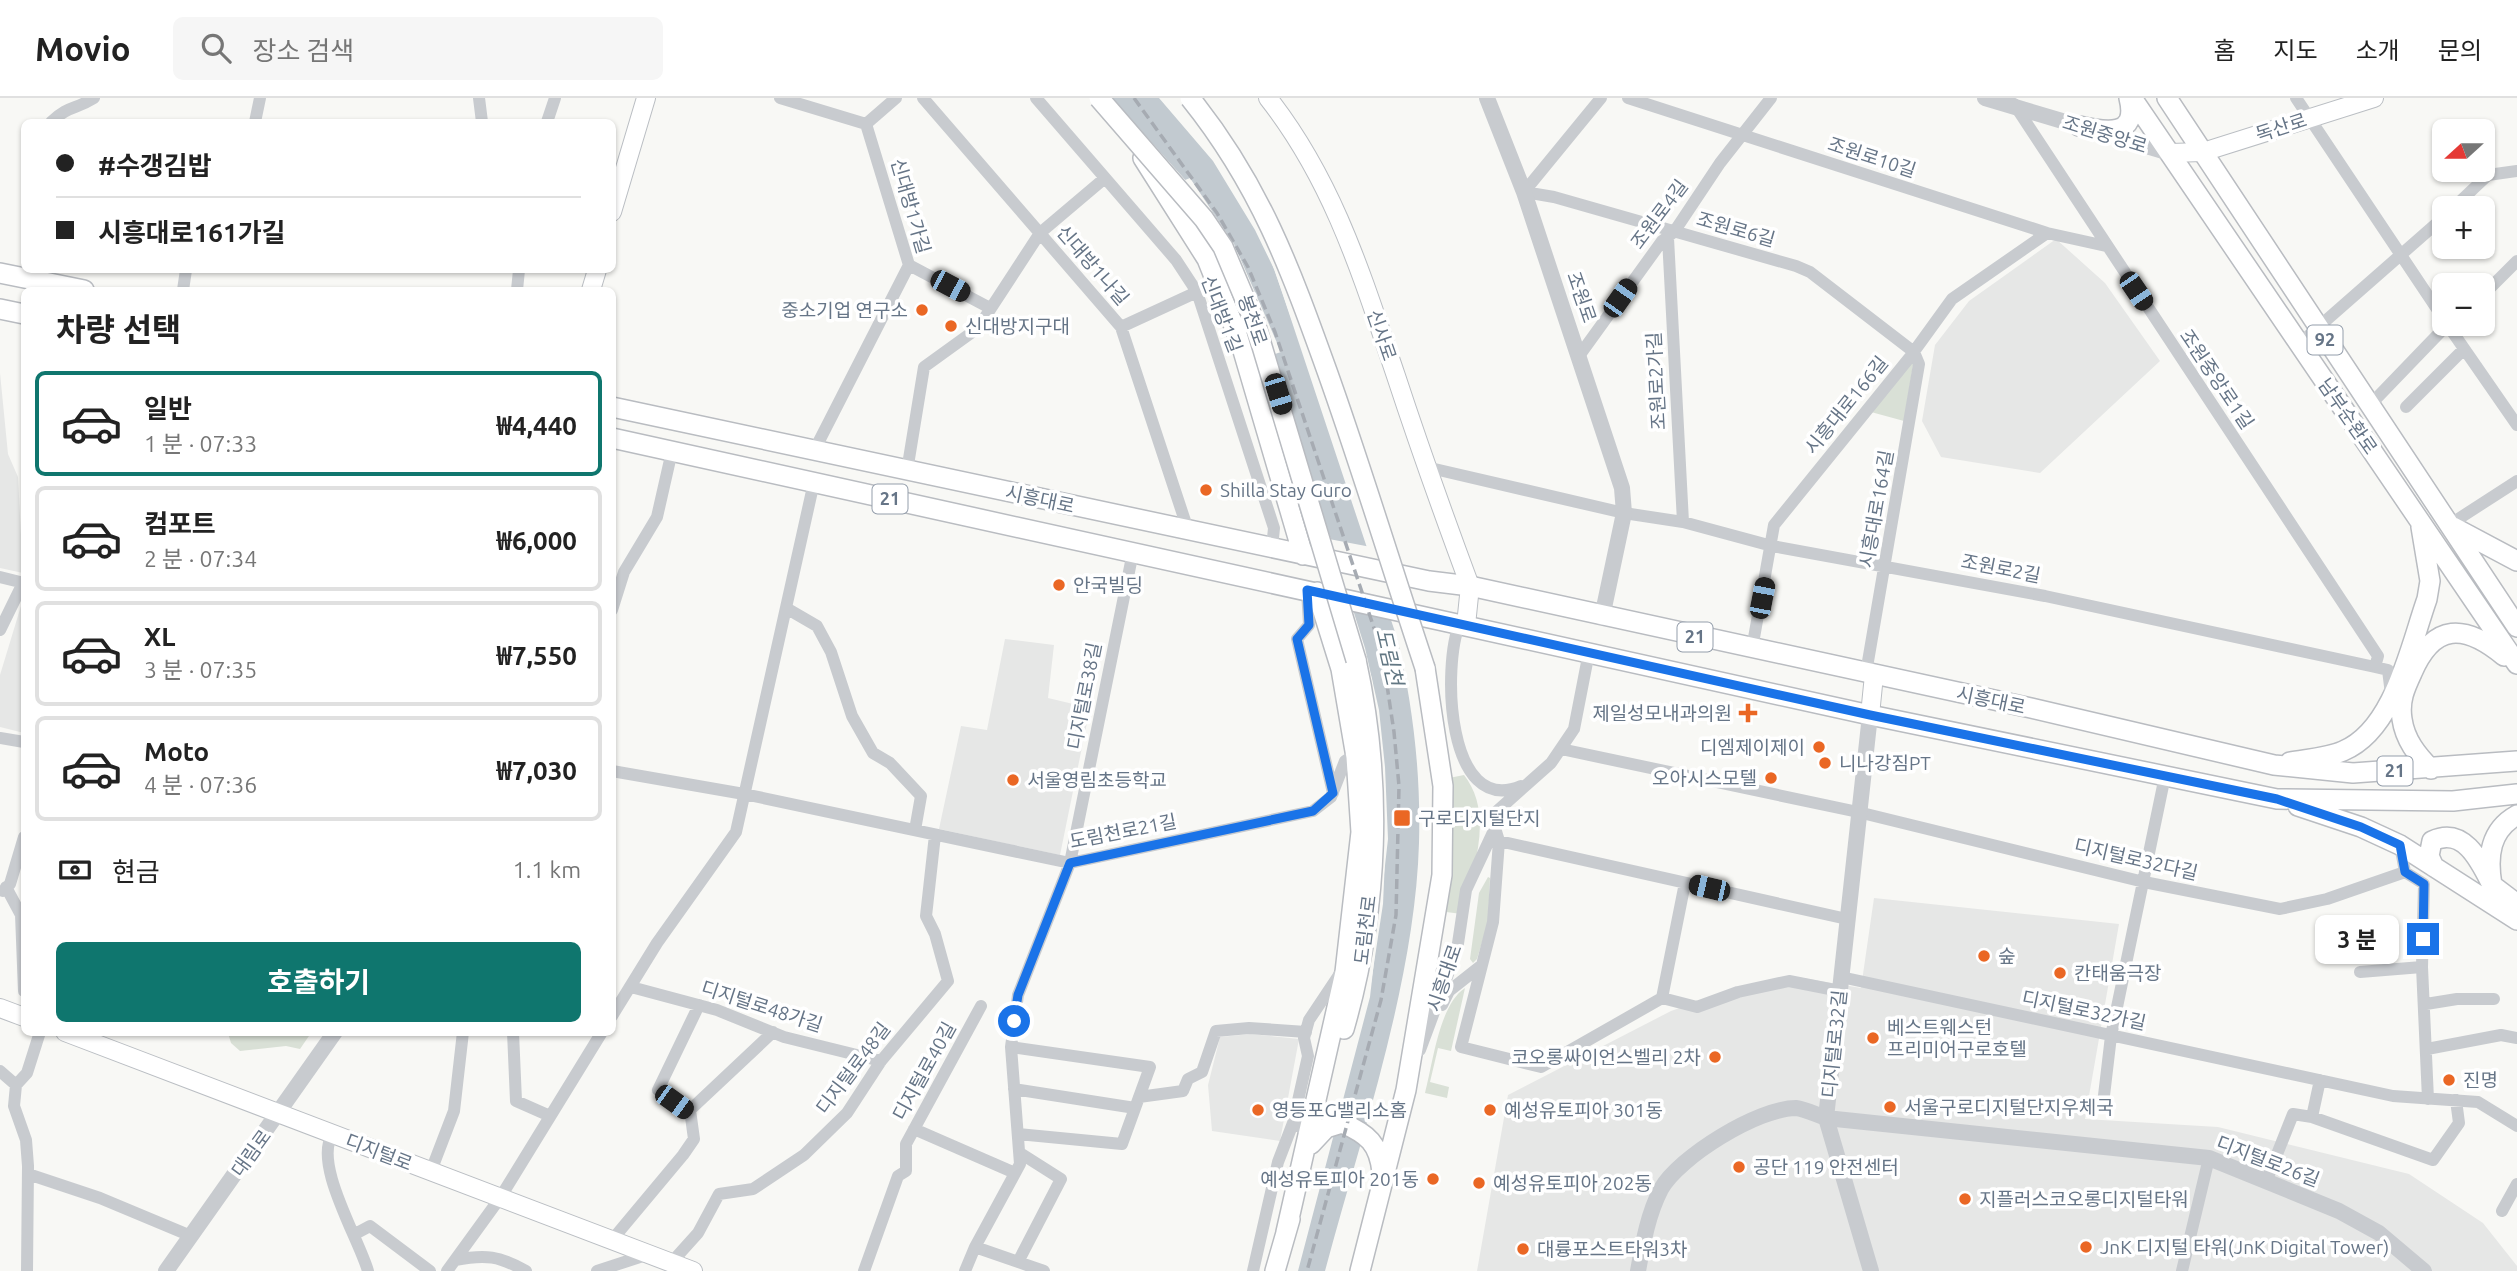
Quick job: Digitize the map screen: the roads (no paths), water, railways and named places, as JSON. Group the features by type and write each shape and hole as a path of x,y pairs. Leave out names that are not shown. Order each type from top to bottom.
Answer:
{"main road":[{"path":"616,199 646,98"},
{"name":"봉천로","path":"1099,98 1204,219 1241,285 1255,323 1320,590"},
{"path":"1190,98 1246,177 1285,255 1356,455 1425,668 1443,786 1442,875 1406,1090 1360,1271"},
{"name":"신사로","path":"1268,98 1292,129 1329,191 1354,252 1469,586"},
{"path":"2079,126 2102,132 2118,130 2129,120 2131,98"},
{"name":"남부순환로","path":"2131,98 2186,154 2317,329 2517,626"},
{"name":"남부순환로","path":"2167,98 2186,154 2298,345 2418,516 2517,664"},
{"name":"독산로","path":"2186,154 2374,98"},
{"path":"1123,124 1208,259 1241,344 1285,490 1312,556"},
{"path":"0,273 47,276 76,287"},
{"path":"0,309 21,313"},
{"name":"시흥대로","path":"616,408 1272,548 1469,586 2274,765 2354,773 2517,761"},
{"name":"시흥대로","path":"616,439 1320,590 1870,715 2277,799 2454,802 2517,794"},
{"path":"2274,765 2342,752 2359,743 2387,710 2427,599 2430,581 2418,516"},
{"path":"2449,525 2517,561"},
{"path":"1463,624 1469,586"},
{"path":"1275,1271 1286,1232 1304,1133 1346,962 1361,832 1356,754 1341,669 1320,590"},
{"name":"도림천로","path":"1304,1133 1358,980 1369,912 1374,769 1367,707 1354,650 1320,590"},
{"path":"2431,769 2416,754 2402,719 2401,699 2421,651 2433,640 2449,634 2467,635 2482,639 2517,670"},
{"name":"디지털로32길","path":"1870,674 1870,715"},
{"path":"2277,799 2361,827 2400,845 2517,920"},
{"path":"2492,885 2490,849 2496,832 2517,814"},
{"path":"2434,867 2429,856 2432,841 2442,836 2454,838 2468,845 2479,857 2492,885 2517,904"},
{"path":"0,1008 21,1016"},
{"name":"디지털로","path":"75,1036 612,1240 643,1263 671,1263 693,1271"},
{"path":"1304,1133 1342,1123 1365,1132 1380,1152 1383,1180"}],"street":[{"path":"54,119 65,109 82,105 94,98"},
{"path":"256,119 260,98"},
{"path":"479,98 482,119"},
{"path":"548,119 555,98"},
{"path":"780,98 866,124 896,98"},
{"name":"신대방1나길","path":"923,98 1121,327 1188,530"},
{"name":"신대방1길","path":"1036,98 1176,260 1196,292 1274,528 1272,548"},
{"name":"조원로","path":"1487,98 1524,192 1617,467 1624,513 1602,617"},
{"path":"1524,192 1601,98"},
{"name":"조원로10길","path":"1628,98 2047,233 2106,246"},
{"name":"조원로4길","path":"1579,356 1771,98"},
{"name":"조원중앙로","path":"1985,98 2013,103 2079,126 2186,154"},
{"path":"2296,98 2432,302"},
{"name":"조원중앙로1길","path":"2013,103 2378,656 2373,667 2388,670 2391,698"},
{"name":"신대방1가길","path":"814,451 909,265 866,124"},
{"path":"2466,196 2488,175 2517,171"},
{"path":"907,471 924,367 978,328 1040,233 1105,178"},
{"name":"조원로6길","path":"1524,192 1554,197 1671,235 1810,272 1914,352"},
{"path":"2298,345 2432,228"},
{"name":"시흥대로166길","path":"1752,649 1774,524 1914,352 1952,299 2047,233"},
{"name":"조원로2가길","path":"1671,235 1683,522"},
{"path":"2495,283 2517,261"},
{"path":"909,265 990,308"},
{"path":"1121,327 1196,292"},
{"path":"2369,406 2435,336"},
{"path":"2456,336 2517,425"},
{"path":"2406,407 2464,349"},
{"name":"시흥대로164길","path":"1870,674 1919,364 1914,352"},
{"path":"616,597 624,572 657,517 672,451"},
{"path":"1426,467 1624,513"},
{"path":"2449,525 2517,481"},
{"path":"616,1010 736,832 814,482"},
{"name":"조원로2길","path":"1624,513 1683,522 1772,546 2045,596 2373,667"},
{"name":"디지털로38길","path":"965,1271 1020,1164 1011,1047 1018,995 1070,863 1133,552"},
{"path":"0,577 21,582"},
{"path":"0,630 21,589"},
{"path":"1320,590 1309,625 1297,639 1333,793"},
{"path":"786,608 817,626 831,652 852,716 873,753 890,763 921,796 915,830"},
{"path":"1463,624 1453,639 1450,669 1454,715 1467,771 1488,788 1500,791 1525,785"},
{"path":"1589,652 1574,729 1551,763 1496,812 1493,922 1461,1047 1541,1067 1662,998 1685,883"},
{"name":"디지털로32길","path":"1870,715 1826,1118 1871,1271"},
{"path":"0,738 21,742"},
{"path":"1561,749 1858,812"},
{"path":"1333,793 1345,761 1356,754"},
{"name":"도림천로21길","path":"616,772 744,794 1070,863 1313,811 1333,793"},
{"path":"2103,1104 2111,1036 2165,776"},
{"name":"디지털로32다길","path":"1858,812 2144,882 2280,909 2327,899 2405,872"},
{"path":"1497,834 1685,883 1847,919"},
{"name":"시흥대로","path":"1406,1090 1457,950 1466,890 1497,834"},
{"name":"디지털로48길","path":"671,1263 698,1233 719,1194 753,1189 804,1155 847,1113 881,1060 948,981 935,934 926,916 935,835"},
{"path":"21,844 3,891 21,915"},
{"path":"2400,845 2405,872 2424,884 2422,967 2426,1004 2428,1098"},
{"path":"1253,1271 1278,1162 1304,1133 1308,1056 1306,1032 1309,1020 1346,962"},
{"path":"1425,1036 1449,991 1482,965"},
{"path":"2360,972 2422,967"},
{"name":"디지털로32가길","path":"1662,998 1697,1007 1738,992 1789,981 1840,984 2111,1036 2393,1096 2478,1102 2517,1126"},
{"name":"디지털로48가길","path":"631,987 699,1005 774,1032 881,1060"},
{"path":"2426,1004 2457,999 2494,999"},
{"path":"612,1240 694,1139 690,1113 658,1090 699,1005"},
{"name":"디지털로40길","path":"864,1271 898,1176 906,1171 906,1144 981,1006"},
{"path":"1014,1089 1137,1102 1183,1091 1188,1079 1202,1072 1216,1031 1250,1028 1306,1032"},
{"path":"690,1113 774,1032"},
{"path":"2427,1049 2501,1035 2517,1038"},
{"path":"27,1271 26,1140 14,1106 16,1085 27,1073 39,1036"},
{"name":"대림로","path":"166,1271 332,1036"},
{"path":"430,1171 454,1111 463,1036"},
{"path":"513,1036 516,1101 550,1116"},
{"path":"451,1266 500,1198 600,1036"},
{"path":"1011,1047 1150,1067 1122,1144 1018,1134"},
{"path":"0,1071 16,1085"},
{"path":"2312,1117 2320,1080"},
{"path":"2266,1182 2293,1114 2312,1117 2433,1160 2459,1123 2456,1100"},
{"name":"디지털로26길","path":"1638,1271 1654,1204 1667,1180 1693,1155 1731,1132 1771,1113 1797,1108 1826,1118 2209,1158 2339,1211 2369,1227 2424,1271"},
{"path":"914,1129 1015,1173"},
{"path":"333,1134 326,1146 328,1168 368,1271"},
{"path":"1017,1262 1061,1179 1020,1153"},
{"path":"2182,1271 2209,1158"},
{"path":"28,1174 100,1198 191,1236"},
{"path":"2502,1210 2517,1184"},
{"path":"355,1234 370,1226 430,1271"},
{"path":"975,1247 1044,1271"},
{"path":"451,1266 476,1256 502,1258 526,1271"},
{"path":"597,1271 643,1263"}],"water":[{"name":"도림천","path":"1112,98 1159,98 1213,161 1255,230 1275,271 1397,638 1407,689 1415,740 1419,817 1415,896 1408,950 1370,1113 1325,1271 1298,1271 1370,997 1388,839 1379,710 1365,648 1262,320 1187,182"}],"railway":[{"path":"1134,98 1217,213 1248,267 1275,332 1382,652 1394,732 1399,786 1396,915 1381,1000 1307,1271"}],"place":[{"name":"중소기업 연구소","path":"922,310"},
{"name":"신대방지구대","path":"951,326"},
{"name":"Shilla Stay Guro","path":"1206,490"},
{"name":"안국빌딩","path":"1059,585"},
{"name":"제일성모내과의원","path":"1748,713"},
{"name":"디엠제이제이","path":"1819,747"},
{"name":"니나강짐PT","path":"1825,763"},
{"name":"오아시스모텔","path":"1771,778"},
{"name":"서울영림초등학교","path":"1013,780"},
{"name":"구로디지털단지","path":"1402,818"},
{"name":"숲","path":"1984,956"},
{"name":"칸태움극장","path":"2060,973"},
{"name":"베스트웨스턴 프리미어구로호텔","path":"1873,1038"},
{"name":"코오롱싸이언스벨리 2차","path":"1715,1057"},
{"name":"진명","path":"2449,1080"},
{"name":"서울구로디지털단지우체국","path":"1890,1107"},
{"name":"영등포G밸리소홈","path":"1258,1110"},
{"name":"예성유토피아 301동","path":"1490,1110"},
{"name":"공단 119 안전센터","path":"1739,1167"},
{"name":"예성유토피아 201동","path":"1433,1179"},
{"name":"예성유토피아 202동","path":"1479,1183"},
{"name":"지플러스코오롱디지털타워","path":"1965,1199"},
{"name":"JnK 디지털 타워(JnK Digital Tower)","path":"2086,1247"},
{"name":"대륭포스트타워3차","path":"1523,1249"}]}
